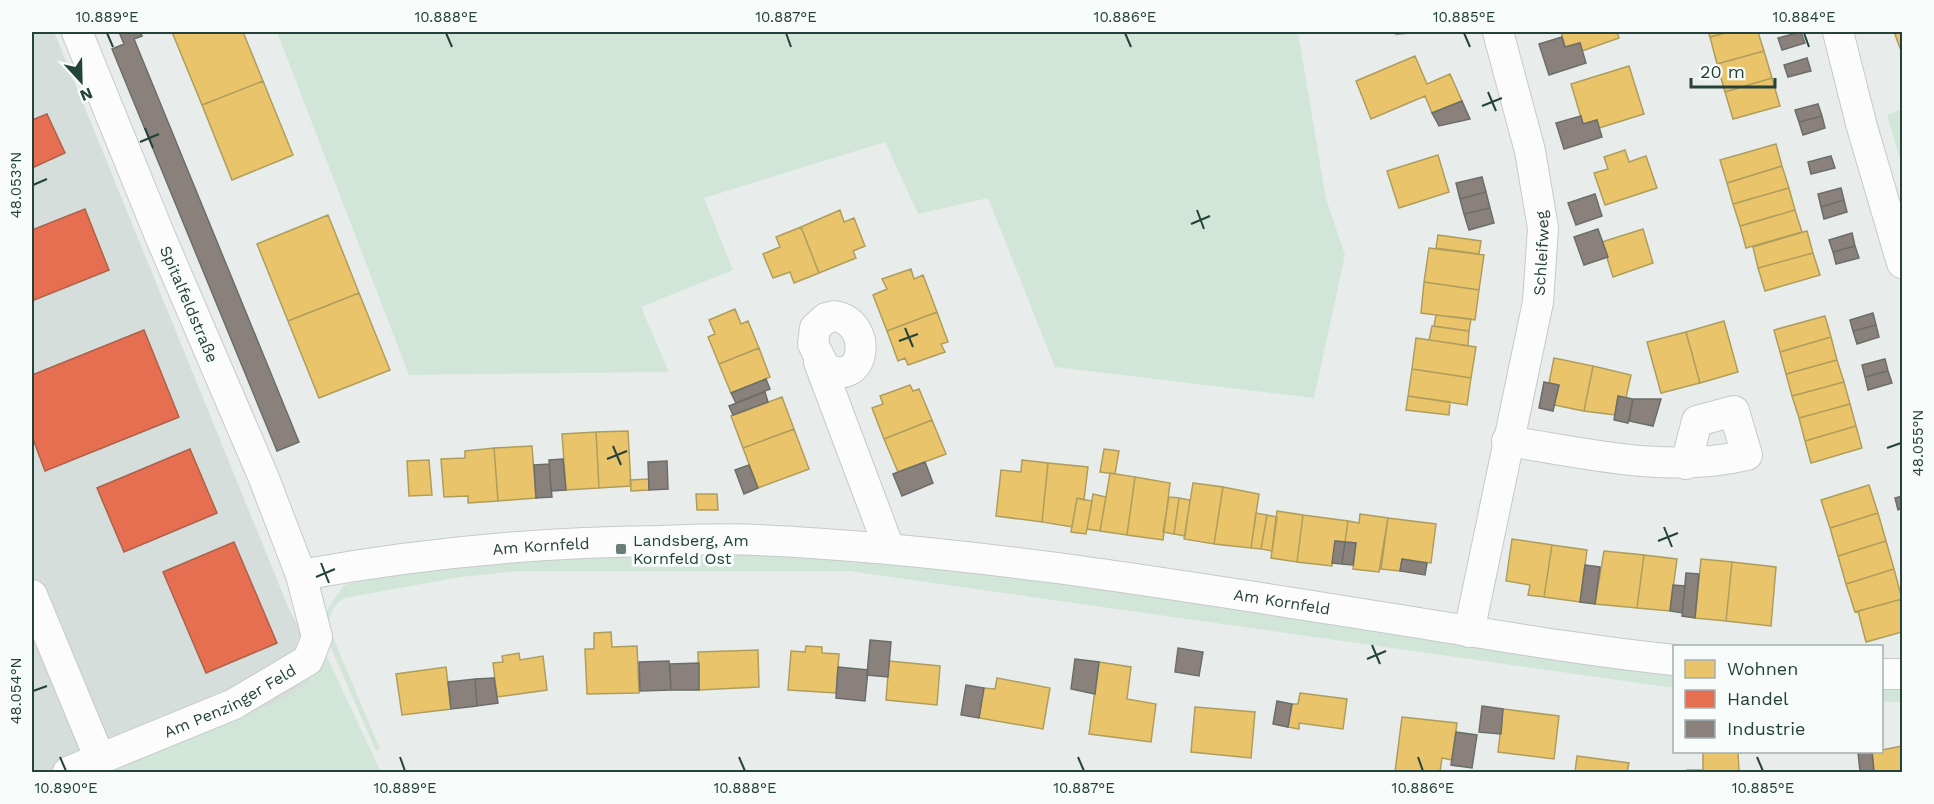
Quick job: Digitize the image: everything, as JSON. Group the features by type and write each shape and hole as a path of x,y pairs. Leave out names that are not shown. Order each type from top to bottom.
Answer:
{"street":[{"name":"Spitalfeldstraße","path":"77,32 160,236 263,476 301,575"},
{"name":"Schleifweg","path":"1469,632 1507,441 1538,302 1543,228 1530,151 1498,32"},
{"path":"1838,32 1862,127 1902,261"},
{"path":"819,362 889,548"},
{"path":"1507,441 1644,462 1686,464"},
{"name":"Am Kornfeld","path":"301,575 393,558 494,548 621,541 754,540 889,548 1100,575 1469,632 1673,660"},
{"name":"Am Penzinger Feld","path":"68,772 234,704 308,660 317,638 301,575"},
{"path":"32,595 38,631 100,759"},
{"path":"1883,674 1902,674"}],"shaded area":[{"path":"32,32 54,32 289,609 330,684 371,772 32,772"}],"green space":[{"path":"277,32 1298,32 1326,199 1345,255 1314,398 1055,367 988,198 918,214 885,142 704,198 733,270 641,307 669,372 409,375"},
{"path":"1902,109 1902,166 1887,115"},
{"path":"684,551 911,561 1414,633 1673,674 1673,688 849,571 520,571 461,577 344,598 333,610 326,637 323,636 328,608 344,585 429,570 556,558"},
{"path":"332,635 380,749 376,751 331,648"},
{"path":"327,657 381,772 106,772 273,704 300,689"},
{"path":"1883,690 1902,690 1902,702 1883,702"}],"building: Wohnen":[{"path":"172,32 243,32 263,81 202,105"},
{"path":"1561,32 1617,32 1619,38 1582,51 1580,43 1565,47"},
{"path":"1708,32 1729,32 1710,37"},
{"path":"1729,32 1758,32 1764,51 1717,64 1710,37"},
{"path":"1894,32 1902,32 1902,53"},
{"path":"1764,51 1772,78 1725,92 1717,64"},
{"path":"1415,56 1427,84 1450,74 1462,101 1432,113 1425,96 1371,119 1356,81"},
{"path":"1629,66 1644,114 1599,128 1597,120 1583,124 1571,84"},
{"path":"1772,78 1780,106 1733,119 1725,92"},
{"path":"263,81 293,155 232,180 202,105"},
{"path":"1776,144 1782,166 1727,183 1720,160"},
{"path":"1625,150 1629,162 1646,156 1657,188 1605,205 1594,173 1608,169 1604,157"},
{"path":"1438,155 1449,192 1399,208 1387,171"},
{"path":"1782,166 1789,188 1733,204 1727,183"},
{"path":"1789,188 1795,210 1740,226 1733,204"},
{"path":"840,210 844,222 854,218 865,246 853,251 856,258 819,273 801,227"},
{"path":"1795,210 1802,232 1746,248 1740,226"},
{"path":"328,215 359,293 288,321 257,244"},
{"path":"801,227 819,273 794,283 790,272 773,278 763,254 780,247 776,237"},
{"path":"1643,229 1653,263 1613,277 1602,242"},
{"path":"1807,231 1813,253 1758,268 1753,247"},
{"path":"1438,235 1481,241 1479,254 1436,248"},
{"path":"1429,248 1484,255 1479,290 1424,282"},
{"path":"1813,253 1820,275 1765,291 1758,268"},
{"path":"911,269 914,279 923,275 937,312 887,331 873,295 887,289 882,279"},
{"path":"1424,282 1479,290 1475,320 1421,313"},
{"path":"359,293 390,370 319,398 288,321"},
{"path":"735,309 741,324 748,321 759,348 719,364 708,337 715,334 709,320"},
{"path":"937,312 948,342 941,344 945,352 908,365 905,358 898,361 887,331"},
{"path":"1436,315 1471,319 1469,331 1434,326"},
{"path":"1825,316 1831,337 1780,352 1774,330"},
{"path":"1724,321 1738,372 1700,383 1686,332"},
{"path":"1432,326 1469,331 1468,346 1429,340"},
{"path":"1686,332 1700,383 1661,393 1647,342"},
{"path":"1831,337 1837,360 1786,374 1780,352"},
{"path":"1416,338 1476,347 1471,378 1412,369"},
{"path":"759,348 770,377 731,393 719,364"},
{"path":"1554,358 1593,366 1584,411 1554,405 1559,385 1549,383"},
{"path":"1837,360 1844,382 1792,396 1786,374"},
{"path":"1593,366 1631,375 1626,398 1618,396 1615,415 1584,411"},
{"path":"1412,369 1471,378 1467,405 1408,396"},
{"path":"1844,382 1850,404 1799,418 1792,396"},
{"path":"910,385 913,391 919,389 932,420 884,439 872,408 883,404 880,396"},
{"path":"1408,396 1450,402 1449,415 1406,410"},
{"path":"782,397 794,429 743,448 731,416"},
{"path":"1850,404 1856,426 1805,441 1799,418"},
{"path":"932,420 946,454 898,472 884,439"},
{"path":"1856,426 1862,448 1811,463 1805,441"},
{"path":"794,429 809,469 758,488 743,448"},
{"path":"628,431 631,486 599,488 596,432"},
{"path":"596,432 599,488 566,490 562,434"},
{"path":"532,446 536,498 498,501 494,448"},
{"path":"494,448 498,501 468,503 468,496 444,497 441,459 465,458 465,451"},
{"path":"1104,449 1119,451 1115,474 1100,472"},
{"path":"429,460 432,495 409,496 407,461"},
{"path":"1022,460 1048,463 1042,522 996,516 1001,470 1021,472"},
{"path":"1048,463 1088,467 1084,500 1077,498 1072,527 1042,522"},
{"path":"1110,473 1135,477 1127,535 1100,531"},
{"path":"1135,477 1170,483 1163,540 1127,535"},
{"path":"649,479 649,490 631,491 630,480"},
{"path":"1193,483 1223,487 1214,544 1184,539"},
{"path":"1869,485 1878,513 1830,528 1821,500"},
{"path":"1223,487 1259,494 1251,548 1214,544"},
{"path":"696,494 717,494 718,510 697,510"},
{"path":"1093,494 1106,497 1100,531 1087,529"},
{"path":"1169,497 1179,498 1174,534 1163,532"},
{"path":"1077,498 1092,501 1086,534 1071,532"},
{"path":"1179,498 1190,500 1185,536 1174,534"},
{"path":"1277,511 1303,515 1297,562 1271,558"},
{"path":"1256,513 1267,515 1261,549 1251,548"},
{"path":"1878,513 1886,541 1838,556 1830,528"},
{"path":"1360,514 1388,518 1379,572 1353,569 1356,543 1345,542 1348,521 1359,523"},
{"path":"1267,515 1277,517 1272,551 1261,549"},
{"path":"1303,515 1348,521 1345,542 1335,541 1332,566 1297,562"},
{"path":"1388,518 1436,524 1431,563 1402,559 1400,571 1381,569"},
{"path":"1512,539 1552,545 1544,597 1528,595 1530,585 1506,581"},
{"path":"1886,541 1894,569 1846,584 1838,556"},
{"path":"1552,545 1587,550 1580,602 1544,597"},
{"path":"1604,551 1644,555 1637,608 1595,604"},
{"path":"1644,555 1677,559 1670,611 1637,608"},
{"path":"1701,559 1732,562 1726,621 1695,618"},
{"path":"1732,562 1776,567 1771,626 1726,621"},
{"path":"1894,569 1902,599 1855,612 1846,584"},
{"path":"1902,599 1902,632 1866,642 1858,611"},
{"path":"611,632 612,647 637,646 639,693 587,694 585,649 594,649 594,633"},
{"path":"806,646 822,647 822,653 839,654 836,693 788,690 791,651 805,652"},
{"path":"758,650 759,687 699,690 698,652"},
{"path":"519,653 520,660 543,656 547,690 497,697 493,663 503,662 502,656"},
{"path":"889,661 940,666 937,705 886,700"},
{"path":"1099,662 1131,667 1127,699 1156,704 1151,742 1089,734"},
{"path":"446,667 451,709 402,715 396,674"},
{"path":"997,678 1050,688 1043,729 979,718 984,688 995,689"},
{"path":"1300,693 1347,699 1343,729 1299,723 1299,729 1288,727 1292,704 1298,704"},
{"path":"1195,707 1255,712 1251,758 1191,752"},
{"path":"1503,709 1559,716 1554,759 1498,752"},
{"path":"1402,717 1457,723 1452,760 1442,758 1440,772 1395,772"},
{"path":"1902,746 1902,772 1874,772 1872,753 1883,753 1883,750"},
{"path":"1703,753 1738,753 1739,772 1687,772 1687,770 1703,770"},
{"path":"1577,756 1629,763 1627,772 1575,772"}],"building: Handel":[{"path":"47,114 65,153 32,168 32,120"},
{"path":"85,209 109,270 32,301 32,230"},
{"path":"144,330 179,417 45,471 32,436 32,375"},
{"path":"190,449 217,513 124,552 97,488"},
{"path":"234,542 277,643 206,673 163,572"}],"building: Industrie":[{"path":"119,32 140,32 142,36 134,39 299,442 277,451 112,49 124,44"},
{"path":"1396,32 1430,32 1396,34"},
{"path":"1801,32 1805,43 1782,50 1778,38"},
{"path":"1562,37 1565,47 1580,43 1586,63 1549,75 1539,44"},
{"path":"1807,58 1811,71 1788,77 1784,65"},
{"path":"1462,101 1470,119 1439,126 1432,113"},
{"path":"1818,104 1822,116 1799,122 1795,110"},
{"path":"1581,116 1583,124 1597,120 1602,137 1564,149 1556,123"},
{"path":"1822,116 1825,128 1803,135 1799,122"},
{"path":"1831,156 1835,168 1811,174 1808,162"},
{"path":"1482,177 1486,192 1460,199 1456,183"},
{"path":"1841,188 1844,200 1821,207 1818,194"},
{"path":"1486,192 1490,208 1464,214 1460,199"},
{"path":"1595,194 1602,216 1576,225 1568,203"},
{"path":"1844,200 1847,212 1824,219 1821,207"},
{"path":"1490,208 1494,223 1469,230 1464,214"},
{"path":"1598,229 1608,257 1584,265 1574,237"},
{"path":"1852,233 1855,246 1833,252 1829,240"},
{"path":"1855,246 1859,258 1836,264 1833,252"},
{"path":"1873,313 1876,325 1853,331 1850,320"},
{"path":"1876,325 1879,337 1857,344 1853,331"},
{"path":"1885,359 1888,371 1865,377 1862,365"},
{"path":"1888,371 1892,383 1868,390 1865,377"},
{"path":"766,379 770,389 736,403 731,393"},
{"path":"1544,382 1559,385 1553,411 1539,408"},
{"path":"765,392 768,402 733,415 729,406"},
{"path":"1618,396 1633,399 1628,423 1614,420"},
{"path":"1633,399 1661,399 1653,426 1629,421"},
{"path":"563,459 566,490 551,491 549,460"},
{"path":"667,461 668,489 649,490 648,462"},
{"path":"925,462 933,483 902,496 893,474"},
{"path":"549,464 552,497 536,498 534,465"},
{"path":"749,465 758,488 744,494 735,470"},
{"path":"1902,496 1902,508 1898,510 1895,498"},
{"path":"1335,541 1345,542 1342,564 1332,563"},
{"path":"1345,542 1356,543 1353,565 1342,564"},
{"path":"1402,559 1427,563 1425,575 1400,571"},
{"path":"1585,565 1600,567 1595,604 1580,602"},
{"path":"1686,573 1699,574 1695,618 1682,616"},
{"path":"1673,585 1685,586 1682,613 1670,611"},
{"path":"870,640 891,642 888,677 867,675"},
{"path":"1178,648 1203,652 1199,676 1175,672"},
{"path":"1075,659 1099,662 1095,694 1071,689"},
{"path":"669,661 671,690 640,691 639,662"},
{"path":"699,663 699,690 671,690 670,664"},
{"path":"838,667 868,670 865,701 836,698"},
{"path":"494,678 498,703 477,706 475,679"},
{"path":"475,679 477,706 451,709 448,682"},
{"path":"966,685 984,688 979,718 961,715"},
{"path":"1277,701 1292,704 1288,727 1273,724"},
{"path":"1482,706 1503,709 1501,734 1479,732"},
{"path":"1456,732 1477,735 1472,768 1451,765"},
{"path":"1858,753 1872,753 1874,771 1860,772"}],"place":[{"name":"Landsberg, Am Kornfeld Ost","path":"621,549"}]}
